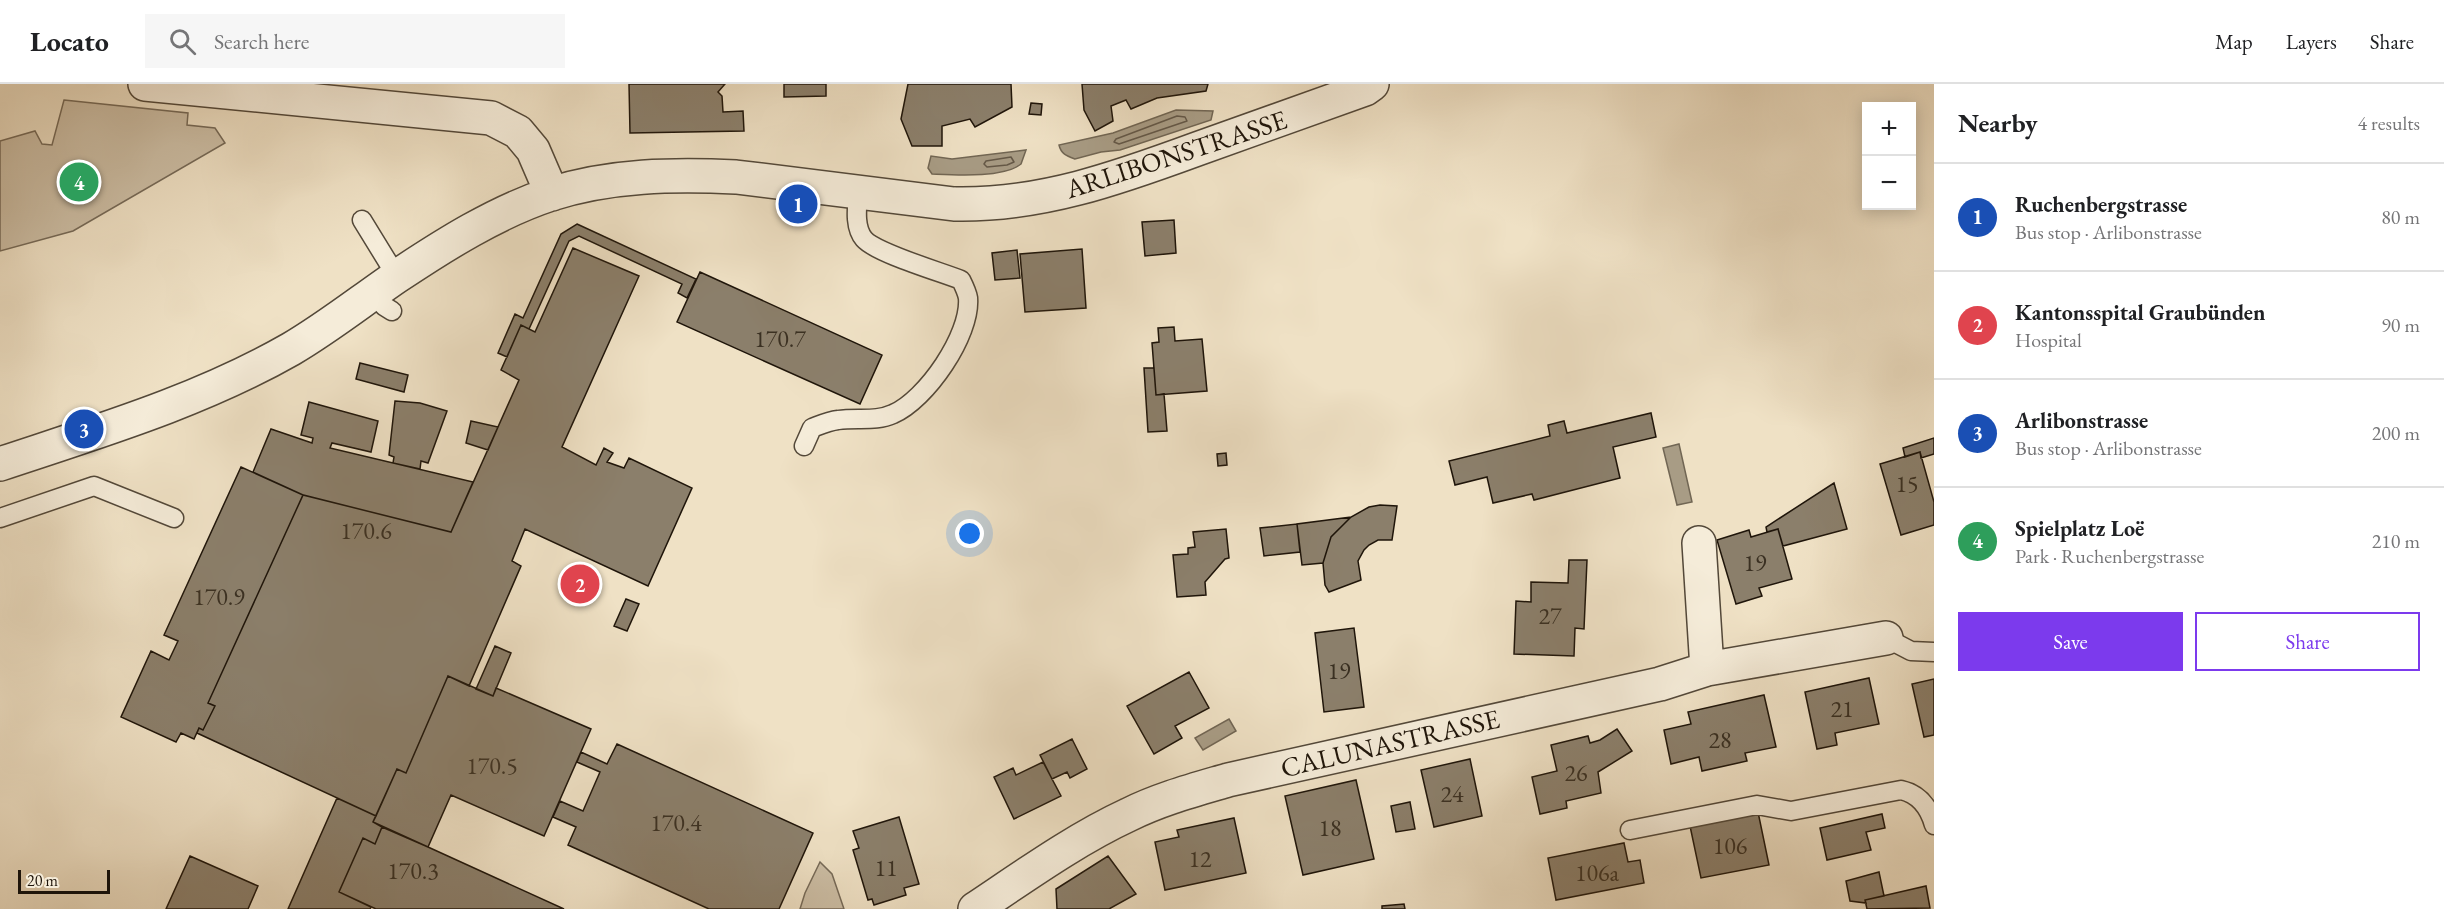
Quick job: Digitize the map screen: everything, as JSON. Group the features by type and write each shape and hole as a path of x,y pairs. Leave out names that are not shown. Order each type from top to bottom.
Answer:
{"street":[{"name":"ARLIBONSTRASSE","path":"0,465 137,419 185,400 291,349 388,294 476,227 517,207 552,194 617,179 700,175 736,177 858,194 954,204 989,204 1062,193 1110,180 1365,89 1372,84"},
{"path":"163,85 490,118 518,132 533,150 552,194"},
{"path":"1698,543 1707,669"},
{"name":"CALUNASTRASSE","path":"975,909 1127,815 1168,798 1228,780 1660,684 1707,669 1886,638"}],"lane":[{"path":"804,446 812,428 838,420 875,419 904,409 917,398 949,357 966,318 968,296 962,280 881,250 863,238 857,220 858,194"},
{"path":"362,220 388,294"},
{"path":"0,518 94,486 174,518"},
{"path":"1886,638 1911,651 1934,652"},
{"path":"1630,830 1757,805 1791,811 1901,790 1911,792 1926,805 1934,825"}],"shaded area":[{"path":"64,100 188,113 187,125 215,128 225,143 73,231 0,251 0,141 35,131 42,144 52,145"},
{"path":"820,862 832,874 844,909 800,909"}],"water":[{"path":"1176,110 1213,111 1211,120 1120,150 1075,159 1061,151 1059,145 1113,133"},
{"path":"1026,150 1021,164 1003,172 979,175 932,174 928,168 931,156 952,159"},
{"path":"1679,444 1692,502 1677,505 1663,448"},
{"path":"1229,719 1236,731 1203,750 1195,738"}],"building":[{"path":"629,84 725,84 718,92 722,96 723,112 743,111 744,131 630,133"},
{"path":"784,84 826,84 826,96 784,97"},
{"path":"908,84 1011,84 1012,107 975,127 970,119 942,126 942,146 912,146 901,119"},
{"path":"1082,84 1208,84 1206,91 1157,98 1131,109 1126,100 1111,106 1113,121 1095,131 1084,110"},
{"path":"1031,103 1042,104 1041,115 1029,114"},
{"path":"1174,220 1176,253 1145,256 1142,222"},
{"path":"577,224 696,279 687,298 678,293 682,284 579,236 569,241 529,329 521,325 507,357 498,353 515,314 523,318 561,234"},
{"path":"573,248 639,276 562,447 596,465 604,448 613,453 607,462 624,468 629,458 692,488 648,586 525,529 512,561 521,566 469,686 448,676 406,773 397,769 376,816 197,733 199,728 203,730 215,706 208,703 303,495 451,532 519,380 501,370 521,325 535,332"},
{"path":"1082,249 1086,308 1025,312 1020,254"},
{"path":"1017,250 1020,278 995,280 992,253"},
{"path":"700,272 882,355 860,404 677,322"},
{"path":"1174,327 1175,341 1202,339 1207,391 1156,395 1152,343 1159,342 1158,328"},
{"path":"360,363 408,375 404,392 356,379"},
{"path":"1144,368 1154,368 1156,395 1164,394 1167,431 1148,432"},
{"path":"395,401 420,403 447,411 428,463 421,461 420,469 393,463 394,457 389,455"},
{"path":"309,402 378,421 371,452 332,443 330,448 473,482 451,532 303,495 253,472 271,429 312,443 313,438 301,435"},
{"path":"1651,413 1656,437 1613,447 1620,478 1534,500 1532,494 1493,503 1487,477 1455,485 1449,461 1550,436 1548,425 1564,421 1567,433"},
{"path":"471,421 498,427 488,450 466,443"},
{"path":"1934,438 1934,454 1921,458 1920,452 1905,457 1903,448"},
{"path":"1920,452 1934,502 1934,525 1901,535 1880,464"},
{"path":"1226,453 1227,465 1218,466 1217,454"},
{"path":"241,467 303,495 208,703 215,706 203,730 199,728 194,739 181,733 176,742 121,717 151,651 169,660 178,641 164,635"},
{"path":"1834,483 1847,529 1783,546 1778,529 1767,532 1766,527"},
{"path":"1397,506 1392,540 1378,540 1364,550 1358,561 1361,580 1329,592 1325,585 1323,563 1331,537 1351,517 1369,507"},
{"path":"1351,517 1331,537 1323,563 1302,565 1297,524"},
{"path":"1297,524 1300,552 1264,556 1260,528"},
{"path":"1226,529 1229,558 1225,559 1205,582 1206,595 1177,597 1173,555 1188,554 1188,548 1195,547 1193,532"},
{"path":"1778,529 1792,579 1759,588 1762,596 1736,604 1717,540 1749,530 1751,537"},
{"path":"1569,560 1587,560 1584,629 1575,628 1574,656 1514,654 1516,601 1531,602 1531,582 1568,583"},
{"path":"626,599 639,604 627,631 614,626"},
{"path":"1354,628 1364,707 1324,712 1315,633"},
{"path":"495,646 511,653 493,696 476,689"},
{"path":"1189,672 1209,708 1175,726 1182,738 1154,754 1127,706"},
{"path":"448,676 493,696 496,688 591,729 544,836 451,795 428,847 373,822 397,769 406,773"},
{"path":"1869,678 1879,724 1835,733 1837,745 1817,749 1805,692"},
{"path":"1934,679 1934,735 1924,737 1912,684"},
{"path":"1764,695 1776,747 1745,753 1747,761 1702,771 1699,757 1671,764 1664,730 1691,724 1688,712"},
{"path":"1617,729 1632,751 1598,772 1601,793 1566,801 1567,808 1540,814 1532,777 1557,771 1551,745 1588,736 1590,743 1600,740"},
{"path":"1072,739 1087,769 1070,778 1067,772 1052,779 1040,755"},
{"path":"617,744 813,833 779,909 709,909 568,845 576,827 553,817 560,801 583,811 600,772 577,762 581,752 607,764"},
{"path":"1470,759 1482,816 1434,827 1421,770"},
{"path":"1043,762 1061,796 1014,819 994,777 1013,768 1016,775"},
{"path":"1356,780 1374,859 1303,875 1285,796"},
{"path":"337,798 376,816 373,822 382,827 375,844 363,838 339,892 371,907 370,909 288,909"},
{"path":"1410,802 1415,829 1396,832 1391,806"},
{"path":"1758,812 1769,865 1701,878 1690,826"},
{"path":"1882,814 1885,828 1866,832 1871,850 1827,860 1820,828"},
{"path":"899,817 919,884 904,888 906,895 874,905 872,899 868,900 853,850 859,848 853,831"},
{"path":"1234,818 1246,873 1165,890 1155,842 1179,837 1177,830"},
{"path":"382,827 564,909 376,909 339,892 363,838 375,844"},
{"path":"1624,843 1628,862 1640,860 1644,883 1556,900 1548,858"},
{"path":"190,856 258,886 248,909 166,909"},
{"path":"1108,856 1136,894 1109,909 1057,909 1056,889"},
{"path":"1879,872 1884,896 1865,900 1866,903 1850,901 1846,881"},
{"path":"1926,886 1930,908 1867,909 1865,900"},
{"path":"1404,904 1405,909 1382,909 1382,906"}],"place":[{"name":"Spielplatz Loë","path":"79,182"},
{"name":"Ruchenbergstrasse","path":"798,204"},
{"name":"Arlibonstrasse","path":"84,429"},
{"name":"Kantonsspital Graubünden","path":"580,584"}]}
